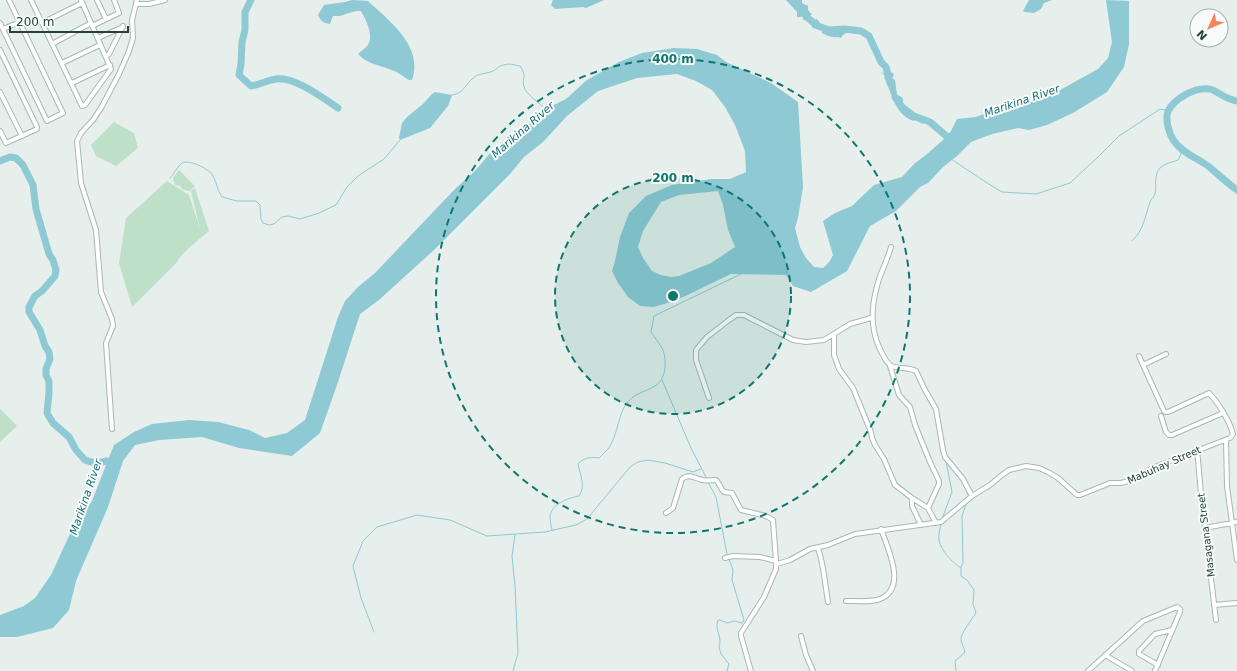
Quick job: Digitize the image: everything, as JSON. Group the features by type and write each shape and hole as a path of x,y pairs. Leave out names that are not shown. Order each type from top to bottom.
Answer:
{"street":[{"path":"0,23 47,121 63,113 9,0"},
{"path":"31,0 52,44 72,83 82,106 84,106 110,71 110,65 81,1 42,23"},
{"path":"97,0 106,19"},
{"path":"52,44 119,13 114,0"},
{"path":"112,429 106,344 113,326 112,319 101,292 96,230 81,184 77,141 81,133 93,120 101,108 129,51 133,38 132,20 137,2 149,4 164,0"},
{"path":"3,30 20,22"},
{"path":"98,38 123,26 109,54 106,56"},
{"path":"62,63 100,44"},
{"path":"0,50 37,127 37,129 6,144 0,131"},
{"path":"72,83 110,65"},
{"path":"0,92 22,136"},
{"path":"891,247 879,279 872,326 877,342 890,366 899,395 910,407 915,425 939,481 928,508"},
{"path":"709,398 696,360 696,350 707,337 736,315 744,315 795,341 806,342 824,340 850,324 872,318"},
{"path":"834,335 834,355 837,363 857,396 875,445 884,459 895,485 928,508 936,523"},
{"path":"1143,365 1166,354"},
{"path":"1139,356 1161,406 1166,412 1208,393 1211,394 1234,433"},
{"path":"725,558 733,556 760,557 776,563 790,560 810,549 828,545 855,534 881,529 902,528 936,523 945,519 972,496 963,479 943,450 936,409 916,371 905,367 894,368 890,366"},
{"path":"1161,416 1166,432 1169,435 1172,435 1223,414"},
{"name":"Mabuhay Street","path":"972,496 981,492 1009,470 1026,466 1039,468 1048,472 1058,478 1074,493 1080,495 1110,483 1121,483 1132,480 1151,469 1226,440 1234,433"},
{"path":"1226,440 1227,486 1235,523 1237,560"},
{"name":"Masagana Street","path":"1197,450 1199,481 1216,620"},
{"path":"666,513 673,508 682,479 685,476 689,476 718,481 722,491 732,494 741,510 766,516 772,519 776,569 764,596 741,633 751,671"},
{"path":"912,498 912,506 921,525"},
{"path":"1205,528 1235,523"},
{"path":"846,601 879,599 886,595 893,587 895,578 893,564 881,529"},
{"path":"818,548 822,560 828,602"},
{"path":"1214,605 1237,603"},
{"path":"1088,671 1143,621 1178,607 1180,608 1180,612 1155,671"},
{"path":"1158,665 1139,654 1139,651 1156,634 1172,630"},
{"path":"801,636 806,655 813,671"},
{"path":"1104,655 1132,671"}],"green space":[{"path":"114,122 134,133 138,148 116,166 96,156 91,145"},
{"path":"179,170 195,186 190,191 183,190 180,186 175,185 173,178"},
{"path":"167,181 189,195 200,229 191,191 195,188 209,231 186,251 132,307 119,263 126,218"},
{"path":"0,409 17,426 0,442"}],"water":[{"path":"352,0 368,1 402,35 409,45 413,56 414,68 412,80 409,80 392,70 368,62 358,54 368,45 370,41 369,28 361,11 341,16 333,16 330,24 320,19 318,15 324,5"},
{"path":"553,0 604,0 586,8 555,9 551,5"},
{"path":"786,0 802,0 802,3 808,6 808,10 812,15 809,15 809,20 818,20 823,30 838,32 850,27 852,31 858,34 849,31 841,38 826,35 822,33 822,30 813,28 807,20 803,20 803,16 797,17 797,11 796,12"},
{"path":"1029,0 1052,0 1044,3 1041,9 1034,13 1023,11"},
{"name":"Marikina River","path":"1106,0 1129,1 1129,44 1124,67 1107,92 1073,113 1047,125 1029,130 1018,128 992,134 971,142 943,167 928,183 920,187 896,211 870,226 847,271 811,292 793,286 786,275 731,274 677,300 654,307 640,306 628,297 612,271 620,237 629,213 646,196 672,185 712,179 730,179 746,172 745,151 735,125 725,107 712,90 696,81 677,74 637,78 598,91 567,116 543,142 524,157 510,174 435,249 379,300 360,314 320,433 292,456 239,448 202,437 159,440 135,445 123,461 108,507 76,581 69,610 53,628 17,637 0,637 0,615 24,606 35,598 51,575 69,536 92,501 114,445 134,432 152,424 189,420 218,422 249,430 265,438 287,433 305,420 338,317 345,301 358,287 375,273 455,189 475,171 491,152 516,131 536,120 544,110 566,99 587,80 619,62 642,53 674,48 697,49 717,55 726,62 771,83 798,102 803,187 795,228 800,247 806,258 814,267 823,268 830,261 833,255 823,221 835,213 852,206 874,185 902,177 914,164 943,140 951,131 957,119 976,117 992,111 1006,110 1053,94 1098,69 1108,58 1112,42","holes":["718,191 723,205 728,230 735,247 711,263 679,276 671,277 652,271 643,258 638,247 643,231 661,202 679,195"]},
{"path":"881,72 887,75 890,72 893,73 894,75 892,78 895,80 897,95 903,99 903,102 900,102 899,104 911,112 911,114 919,120 924,120 923,124 907,118 902,113 894,102 884,77 886,77"},
{"path":"435,92 452,95 448,106 430,128 400,140 399,138 402,123"}],"waterway":[{"path":"251,0 245,12 245,30 242,42 239,75 251,86 276,79 291,81 300,84 338,108"},
{"path":"793,0 809,19 818,26 829,30 844,29 861,31 869,36 881,62 886,67 890,83"},
{"name":"Marikina River","path":"452,95 462,91 475,76 488,73 503,65 512,64 520,66 524,73 523,84 527,93 546,109"},
{"path":"1237,101 1212,90 1198,90 1186,94 1175,102 1171,106 1167,115 1168,127 1177,145 1185,152 1208,166 1237,190"},
{"path":"895,97 902,107 914,116 930,122 951,140"},
{"path":"951,159 1002,192 1036,194 1070,183 1119,136 1160,109 1169,111"},
{"path":"170,178 182,163 189,162 199,165 211,173 222,197 237,201 256,201 260,205 261,219 263,223 269,225 274,224 282,217 288,216 300,219 319,213 336,205 347,187 358,176 384,159 400,140"},
{"path":"1132,241 1142,228 1150,202 1155,194 1157,173 1165,164 1178,160 1183,150"},
{"name":"Marikina River","path":"0,161 10,157 16,158 23,165 33,185 36,209 49,254 53,260 56,270 55,276 42,291 35,296 29,307 29,312 40,330 45,346 49,352 50,359 46,369 46,375 49,381 47,413 53,423 69,437 76,450 85,460 97,463 107,461"},
{"path":"552,530 550,517 553,509 561,502 579,496 581,492 582,480 578,464 588,458 599,458 609,448 625,406 631,398 659,383 663,375 665,370 663,350 651,332 654,316 741,274"},
{"path":"662,380 691,448 707,479"},
{"path":"925,385 931,396"},
{"path":"374,632 361,598 353,566 363,541 377,527 417,515 450,520 487,536 545,532 576,525 587,519 630,467 638,462 648,460 665,463 693,472 701,469"},
{"path":"942,519 952,492 946,461"},
{"path":"708,482 716,497 727,554"},
{"path":"964,485 969,497"},
{"path":"961,567 963,563 962,516 967,502"},
{"path":"941,524 939,532 940,544 944,552 961,568 961,576 967,580 974,590 973,604 976,613 962,634 961,642 965,652 955,661 956,671"},
{"path":"513,671 518,653 512,556 515,535"},
{"path":"727,671 729,664 721,654 717,623 718,620 727,623 734,621 742,623 744,620 732,580 733,570 729,559"}]}
